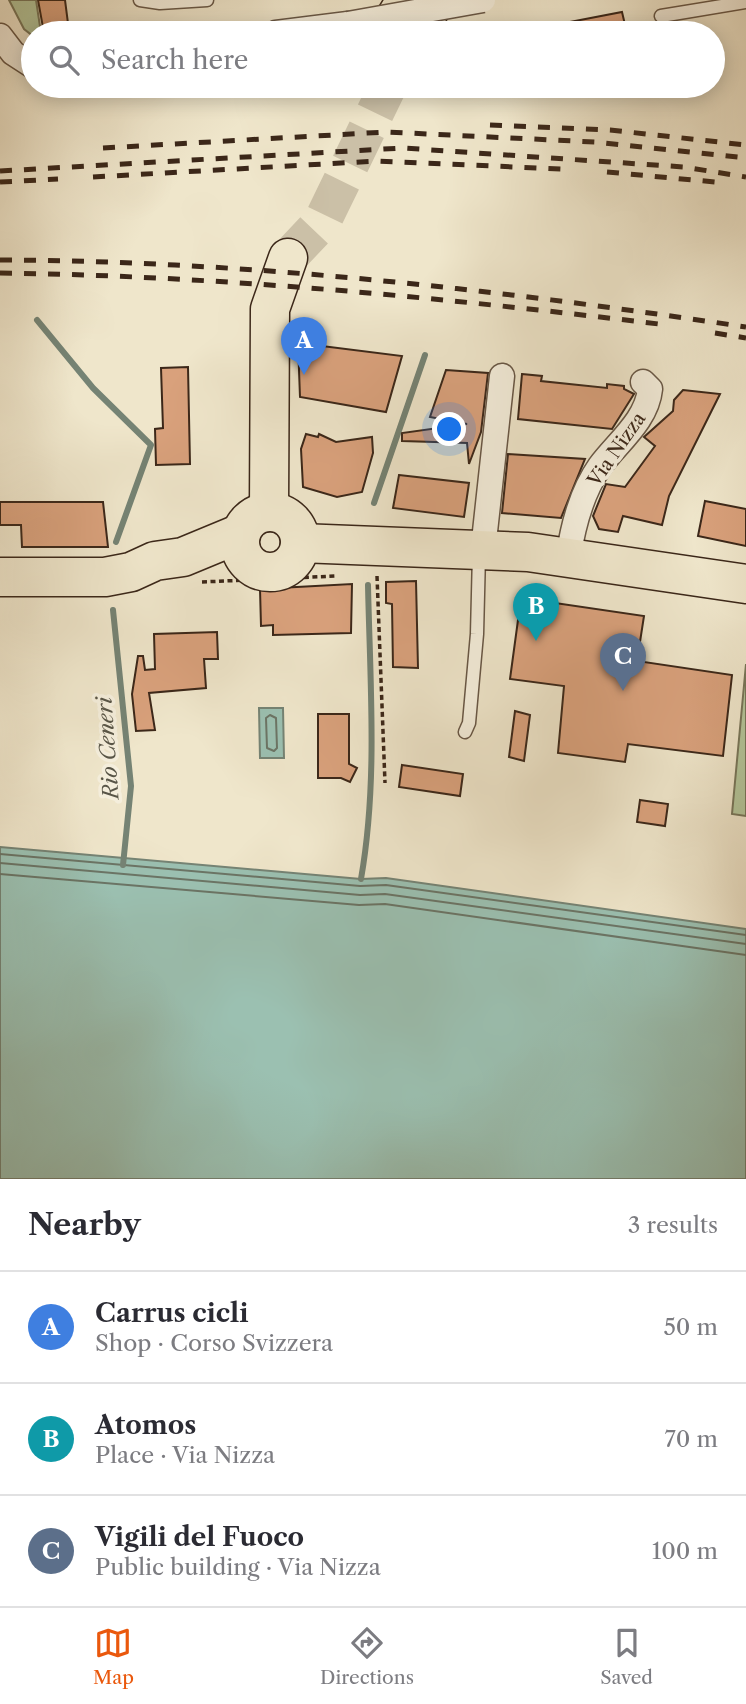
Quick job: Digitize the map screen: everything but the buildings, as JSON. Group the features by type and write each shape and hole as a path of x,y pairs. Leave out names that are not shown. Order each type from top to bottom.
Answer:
{"main road":[{"path":"393,21 406,0"},
{"path":"423,21 436,0"},
{"path":"0,577 106,577 131,572 155,561 183,556 251,534 287,517 299,533 300,543 293,561 277,571 258,569 251,534 270,309 288,258"},
{"path":"131,572 155,579 232,564 251,534"},
{"path":"300,543 528,552 746,584"}],"street":[{"path":"365,21 483,0"},
{"path":"481,550 502,376"},
{"name":"Via Nizza","path":"568,558 574,521 599,467 632,428 649,400 650,389 643,382"}],"lane":[{"path":"140,0 160,3 207,0"},
{"path":"661,16 746,2"},
{"path":"465,732 469,723 477,634 481,550"}],"path":[{"path":"189,574 203,583 349,576"},
{"path":"369,576 386,576"},
{"path":"377,576 384,783"}],"shaded area":[{"path":"9,0 36,0 39,21 21,21 21,23"},
{"path":"746,664 746,816 732,814"}],"water":[{"path":"259,708 283,708 284,758 260,758"},
{"path":"0,847 361,879 386,878 746,929 746,1179 0,1179"}],"waterway":[{"name":"Rio Ceneri","path":"37,320 93,388 151,445 116,542"},
{"path":"374,503 425,355"},
{"path":"361,879 370,806 371,769 368,585"},
{"name":"Rio Ceneri","path":"113,610 131,786 123,865"}],"tunnel":[{"path":"288,258 322,222 382,98"}],"railway":[{"path":"490,125 610,130 746,145"},
{"path":"103,148 386,132 595,142 746,158"},
{"path":"0,171 403,148 684,167 746,177"},
{"path":"93,177 377,161 561,169"},
{"path":"607,172 715,182"},
{"path":"0,182 58,179"},
{"path":"0,260 187,266 374,280 560,301 746,327"},
{"path":"0,273 168,279 334,290 667,325"},
{"path":"715,333 746,338"}],"place":[{"name":"Carrus cicli","path":"304,375"},
{"name":"Atomos","path":"536,641"},
{"name":"Vigili del Fuoco","path":"623,691"}]}
